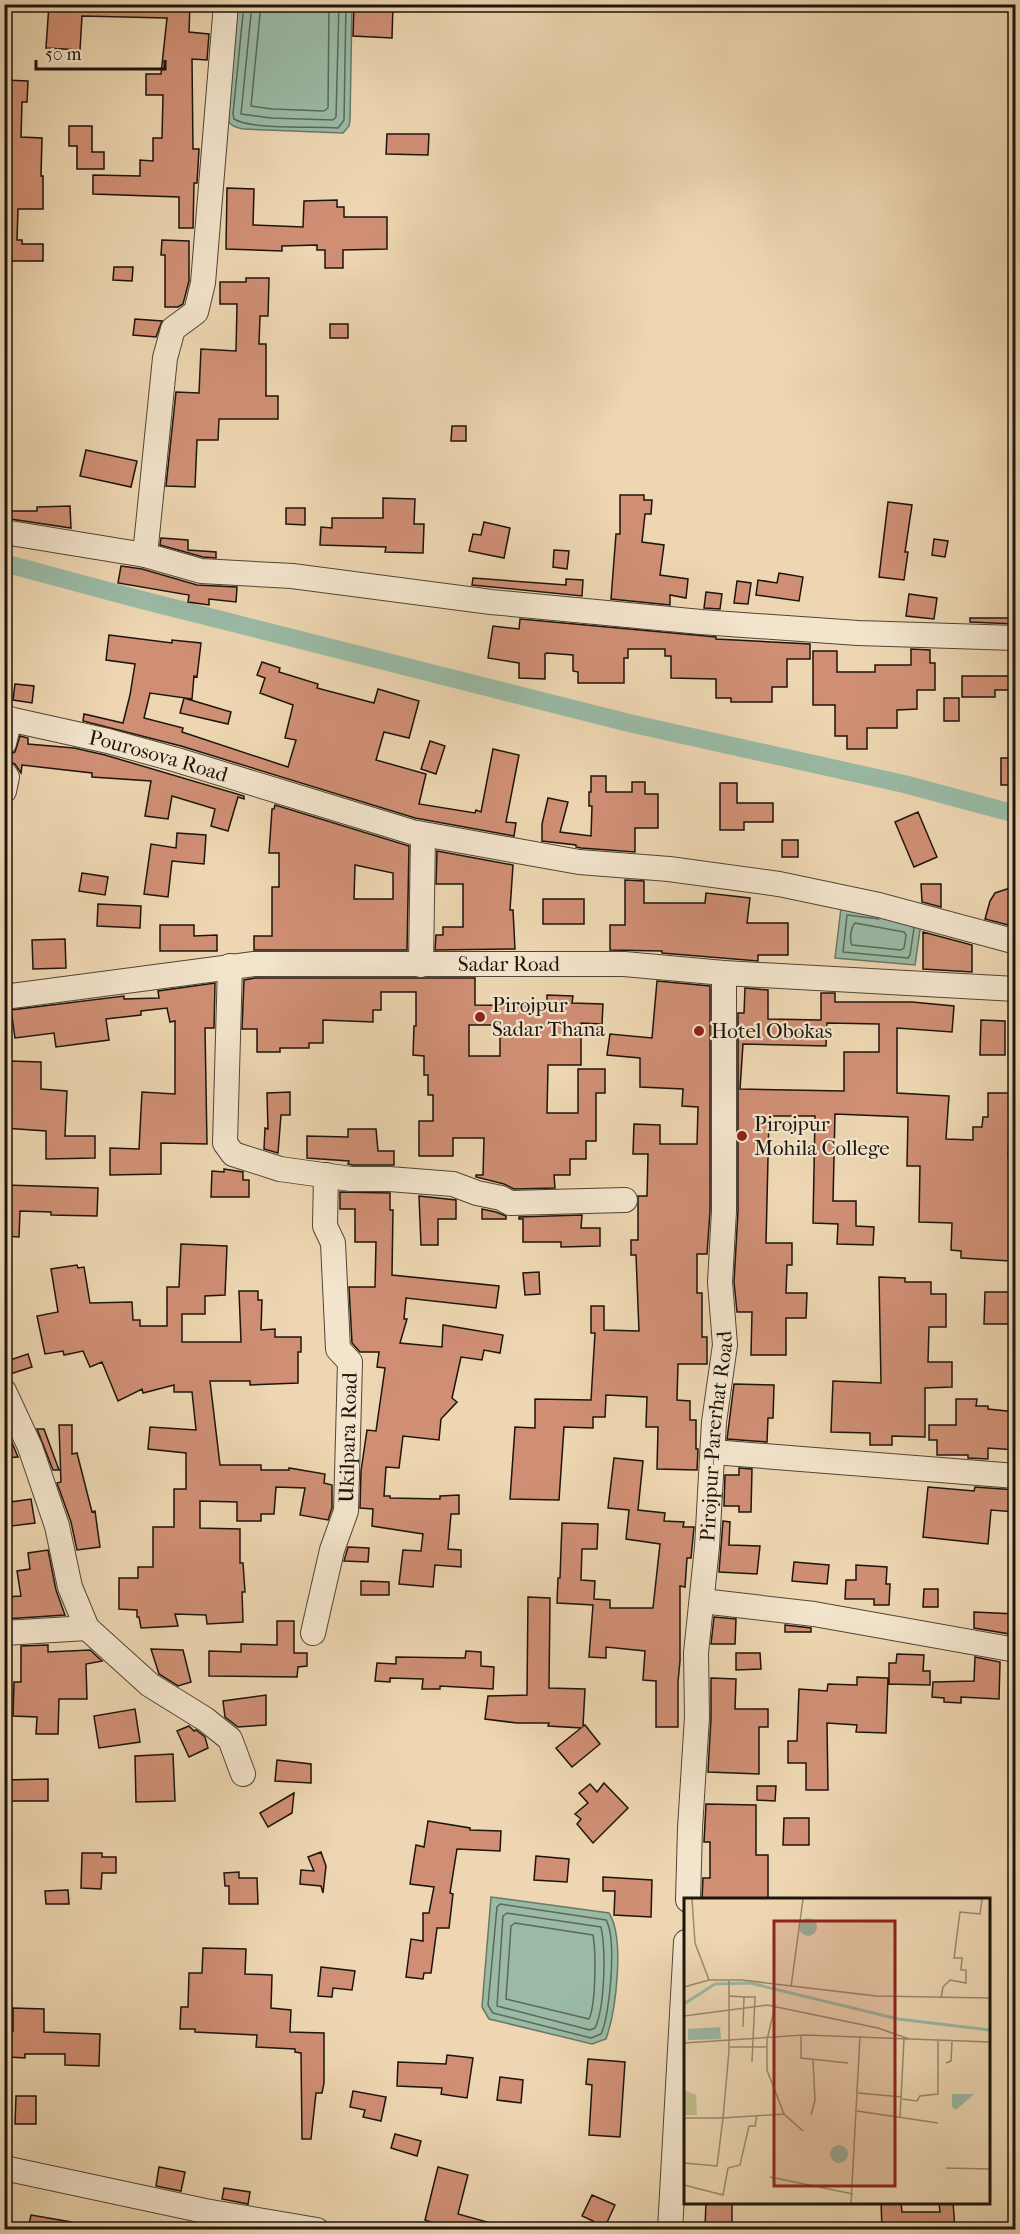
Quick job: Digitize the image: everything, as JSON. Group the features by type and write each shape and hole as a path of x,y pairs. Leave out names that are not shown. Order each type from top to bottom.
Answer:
{"street":[{"path":"145,555 165,358 173,329 196,312 203,283 226,4"},
{"path":"4,532 145,555 201,571 292,576 491,602 701,622 858,633 1016,638"},
{"path":"4,743 7,718"},
{"name":"Pourosova Road","path":"7,718 177,760 423,835 579,862 669,868 779,884 879,905 1016,942"},
{"path":"4,773 7,777 4,791"},
{"path":"421,965 423,835"},
{"name":"Sadar Road","path":"4,997 254,964 624,964 724,973 1016,989"},
{"path":"230,966 225,1143 233,1154 280,1169 351,1179 389,1179 453,1184 477,1193 501,1198 510,1203 625,1200"},
{"name":"Pirojpur-Parerhat Road","path":"687,1898 697,1717 696,1653 702,1601 714,1422 725,1345 720,1282 724,1211 724,973"},
{"name":"Ukilpara Road","path":"313,1633 332,1550 346,1511 350,1362 338,1349 333,1243 325,1226 326,1175"},
{"path":"4,1391 30,1447 57,1526 70,1587 87,1628 150,1685 205,1719 230,1739 243,1774"},
{"path":"713,1452 1016,1476"},
{"path":"702,1601 814,1614 1016,1650"},
{"path":"4,1633 87,1628"},
{"path":"670,2229 684,1978"},
{"path":"4,2168 206,2211 317,2229"}],"water":[{"path":"238,5 352,5 350,120 349,126 343,133 243,129 230,123 226,115"},
{"path":"841,908 921,923 915,965 835,958"},
{"path":"491,1897 609,1913 614,1924 618,1956 616,1993 606,2039 592,2044 489,2019 482,2007"}],"building":[{"path":"49,4 190,4 189,32 209,34 207,60 192,59 193,149 199,149 197,183 194,183 193,228 179,228 179,197 93,194 93,175 140,176 140,160 153,161 153,138 162,138 163,95 146,95 146,74 161,74 167,18 82,16 80,50 46,48"},
{"path":"354,4 393,4 392,38 353,36"},
{"path":"4,80 28,81 27,102 22,102 21,137 42,138 43,209 18,209 17,240 22,240 22,244 43,244 43,261 4,261"},
{"path":"69,126 92,126 92,152 104,152 104,169 77,169 77,146 69,146"},
{"path":"387,134 429,134 428,155 386,154"},
{"path":"227,188 254,189 253,225 303,227 304,201 337,200 337,207 344,207 344,217 387,217 387,249 343,250 343,268 325,268 325,250 317,250 317,245 282,246 282,251 226,249"},
{"path":"162,240 189,241 189,281 183,304 178,307 165,307 165,255 161,255"},
{"path":"114,267 133,267 132,281 113,280"},
{"path":"246,278 269,278 268,316 260,316 259,344 266,344 266,396 278,396 278,419 219,419 218,440 197,440 195,487 166,486 176,392 199,393 201,349 236,351 237,304 220,304 220,282 246,282"},
{"path":"135,319 162,321 156,337 133,335"},
{"path":"330,324 348,324 348,338 330,338"},
{"path":"452,426 466,426 466,441 451,441"},
{"path":"86,450 137,461 131,487 80,476"},
{"path":"620,495 644,495 644,500 652,500 651,514 645,514 642,542 664,545 660,575 688,579 686,598 670,595 670,605 611,599 616,534 620,534"},
{"path":"383,498 415,499 414,524 424,524 423,553 385,552 386,547 320,545 321,527 332,528 332,518 383,518"},
{"path":"888,502 912,505 905,552 908,552 904,580 879,577"},
{"path":"70,506 71,528 4,518 4,511 37,511 37,507"},
{"path":"286,508 305,508 305,525 286,524"},
{"path":"484,522 510,528 504,558 469,551 473,534 481,535"},
{"path":"161,538 188,540 188,550 216,552 216,558 203,557 160,545"},
{"path":"934,539 948,541 945,557 932,555"},
{"path":"554,550 569,551 567,569 553,567"},
{"path":"121,566 142,569 197,585 237,587 236,602 209,599 209,605 188,602 189,595 118,583"},
{"path":"779,573 803,577 799,601 756,595 758,580 777,583"},
{"path":"473,578 566,585 566,579 583,580 582,596 472,585"},
{"path":"737,581 751,583 748,604 734,603"},
{"path":"706,592 722,594 720,609 704,608"},
{"path":"909,594 937,598 934,619 906,616"},
{"path":"970,618 1015,618 1015,624 970,622"},
{"path":"520,619 716,637 716,639 810,644 810,659 787,659 787,687 772,687 772,702 731,702 731,698 716,698 716,679 671,678 671,656 665,656 665,649 628,649 628,658 624,658 624,683 578,683 578,672 573,671 573,655 547,653 545,654 545,679 519,678 519,663 488,658 493,626 519,629"},
{"path":"109,635 172,643 172,640 201,643 192,699 150,693 144,718 183,728 182,732 288,767 296,740 285,738 293,705 260,693 265,678 257,675 262,662 280,668 279,672 318,684 317,688 374,703 378,689 419,701 409,738 384,732 376,760 426,774 419,804 475,813 476,810 481,812 493,749 519,755 506,822 516,823 514,836 415,818 181,746 83,721 84,714 123,723 135,664 106,660"},
{"path":"911,649 930,650 930,663 935,663 935,690 917,690 917,709 897,710 897,728 867,728 867,749 847,749 847,736 835,736 835,705 813,705 813,651 837,651 837,672 875,672 875,665 911,665"},
{"path":"962,676 1016,676 1016,690 995,690 995,697 962,697"},
{"path":"15,684 34,686 32,703 13,700"},
{"path":"184,698 231,712 228,724 180,713"},
{"path":"944,698 959,698 959,721 944,721"},
{"path":"20,736 28,738 28,744 74,748 105,755 244,796 244,799 238,797 228,831 211,826 215,809 172,796 168,819 145,816 151,781 92,777 92,773 22,765 21,773 15,764 4,759 15,752"},
{"path":"430,741 445,746 436,774 421,769"},
{"path":"1001,758 1014,758 1014,785 1001,785"},
{"path":"591,776 606,776 606,792 632,792 632,782 645,782 645,794 658,794 658,828 635,828 635,852 581,848 576,845 542,841 542,824 548,798 568,802 560,832 591,836 592,806 589,806 589,792 591,792"},
{"path":"720,783 737,783 737,803 773,803 773,822 744,822 744,830 720,830"},
{"path":"275,805 409,846 407,950 254,950 254,936 272,936 272,887 279,887 279,853 269,853 272,809","holes":["355,865 393,873 393,899 354,899"]},
{"path":"918,812 937,857 914,867 895,822"},
{"path":"177,833 206,835 204,864 172,861 168,897 144,894 151,844 176,848"},
{"path":"782,840 798,840 798,857 782,857"},
{"path":"437,851 513,865 510,910 513,910 515,949 435,950 436,935 443,935 443,927 463,927 463,884 436,884"},
{"path":"82,873 108,877 105,895 79,891"},
{"path":"625,880 644,881 644,903 705,903 706,893 750,898 747,923 788,923 788,955 758,955 758,961 662,953 662,951 610,950 610,925 625,925"},
{"path":"921,884 941,884 941,907 922,902"},
{"path":"1016,886 1016,927 985,919 995,893"},
{"path":"543,899 584,899 584,924 543,924"},
{"path":"98,904 141,906 140,928 97,926"},
{"path":"160,925 194,925 194,936 217,935 217,951 160,951"},
{"path":"923,932 972,945 972,972 923,969"},
{"path":"65,939 66,968 33,969 32,940"},
{"path":"255,978 475,978 475,1005 540,1006 541,1002 547,1002 547,995 573,996 572,1003 603,1004 602,1024 581,1023 581,1065 548,1065 547,1113 578,1113 578,1069 605,1069 605,1093 596,1093 596,1141 586,1141 586,1159 570,1159 570,1175 554,1175 555,1188 514,1189 476,1177 476,1175 483,1175 484,1138 453,1138 453,1156 419,1156 419,1121 433,1121 433,1095 428,1095 428,1075 424,1075 424,1056 413,1055 416,992 381,992 381,1010 373,1010 373,1022 323,1020 323,1043 309,1043 309,1048 280,1048 280,1052 257,1052 257,1029 242,1029 244,980","holes":["469,1025 500,1025 500,1056 469,1056"]},
{"path":"657,981 710,986 710,1211 707,1254 697,1254 697,1293 702,1293 702,1337 707,1337 707,1364 678,1364 677,1400 690,1401 690,1420 696,1420 697,1470 657,1469 658,1427 646,1427 647,1397 606,1395 605,1417 593,1417 593,1428 564,1427 559,1500 510,1499 515,1427 535,1428 535,1399 591,1400 595,1333 591,1333 591,1306 604,1306 604,1330 639,1331 636,1255 631,1255 631,1240 638,1240 638,1196 647,1196 648,1154 633,1154 634,1124 660,1125 660,1144 697,1144 698,1107 682,1106 683,1089 640,1087 640,1058 607,1055 610,1034 652,1038"},
{"path":"215,983 214,1028 205,1028 207,1144 161,1143 161,1174 110,1175 110,1148 139,1149 142,1092 175,1094 175,1021 170,1022 167,1008 141,1011 141,1015 106,1019 109,1040 56,1047 54,1033 15,1038 11,1010 124,996 124,999 159,998 158,991"},
{"path":"745,988 768,990 768,1019 821,1020 821,993 835,993 835,1002 912,1002 954,1006 952,1032 897,1028 897,1093 949,1096 946,1139 973,1140 973,1127 982,1127 983,1117 988,1117 988,1093 1014,1093 1013,1132 1009,1132 1008,1157 1016,1157 1016,1208 1012,1208 1010,1261 961,1258 961,1251 951,1250 952,1223 919,1222 920,1166 907,1166 908,1117 835,1114 833,1201 856,1201 856,1226 874,1227 873,1245 837,1244 838,1224 813,1223 815,1116 769,1116 766,1243 792,1243 792,1265 787,1265 786,1293 807,1293 806,1318 786,1318 786,1355 751,1355 752,1312 737,1312 734,1282 738,1211 738,1013 744,1013","holes":["827,1023 879,1024 879,1052 844,1052 844,1091 740,1089 743,1044 826,1046"]},
{"path":"981,1020 1005,1021 1005,1055 980,1055"},
{"path":"9,1061 41,1062 41,1089 67,1091 65,1136 95,1136 95,1158 46,1159 46,1131 4,1128 4,1103 7,1103"},
{"path":"290,1092 290,1115 281,1115 278,1153 264,1149 265,1128 268,1129 267,1093"},
{"path":"348,1129 376,1129 378,1151 394,1151 394,1165 352,1165 348,1164 349,1161 307,1158 307,1136 348,1137"},
{"path":"224,1169 243,1172 243,1180 249,1180 249,1197 211,1197 212,1171 224,1172"},
{"path":"6,1185 98,1188 97,1216 51,1215 51,1212 20,1211 19,1237 4,1236"},
{"path":"340,1192 390,1193 390,1210 393,1210 392,1275 499,1286 496,1308 406,1298 404,1319 407,1319 400,1343 442,1347 443,1325 503,1335 500,1353 484,1350 482,1360 461,1357 452,1398 457,1402 441,1419 439,1440 403,1436 399,1468 386,1467 384,1496 440,1499 440,1496 459,1495 459,1514 451,1514 448,1549 461,1550 461,1567 435,1565 433,1587 399,1584 403,1550 421,1551 423,1534 372,1526 373,1509 360,1508 361,1471 367,1430 376,1431 385,1368 377,1367 379,1352 360,1352 352,1343 349,1287 375,1287 376,1242 355,1242 355,1209 340,1209"},
{"path":"419,1196 456,1200 456,1219 438,1219 438,1245 421,1245"},
{"path":"482,1209 506,1216 506,1219 482,1219"},
{"path":"582,1215 581,1228 600,1228 600,1246 561,1247 561,1242 523,1242 523,1219 519,1217"},
{"path":"181,1244 227,1246 225,1295 205,1296 205,1314 182,1314 182,1342 241,1342 239,1291 258,1291 258,1300 262,1300 261,1330 275,1329 275,1337 301,1337 301,1352 298,1352 298,1383 250,1385 250,1381 210,1381 220,1465 261,1465 261,1470 289,1470 289,1468 325,1474 324,1483 332,1485 332,1508 328,1520 300,1515 305,1488 276,1487 274,1514 261,1514 261,1521 237,1521 237,1502 200,1501 200,1528 240,1529 240,1563 243,1563 245,1592 242,1592 243,1622 207,1624 206,1615 175,1614 178,1626 141,1628 137,1610 119,1609 119,1578 138,1578 138,1567 153,1567 153,1527 174,1527 174,1489 186,1489 186,1453 148,1449 150,1427 196,1430 192,1392 174,1392 174,1385 143,1393 142,1389 118,1401 102,1362 90,1367 83,1351 64,1355 63,1351 45,1354 37,1316 58,1312 51,1269 77,1265 78,1268 84,1267 90,1303 132,1302 133,1320 140,1320 140,1326 167,1326 167,1287 179,1287"},
{"path":"539,1272 540,1294 525,1295 523,1273"},
{"path":"879,1277 905,1278 905,1282 931,1282 931,1294 946,1294 946,1327 929,1327 928,1362 952,1362 952,1387 925,1388 925,1437 892,1436 892,1445 870,1445 870,1433 831,1432 833,1381 881,1383"},
{"path":"985,1292 1013,1292 1012,1324 984,1324"},
{"path":"28,1354 32,1367 4,1376 4,1362"},
{"path":"734,1384 774,1385 773,1418 768,1418 767,1442 727,1439"},
{"path":"956,1399 977,1399 976,1406 1016,1412 1016,1450 988,1448 988,1459 968,1458 968,1455 937,1455 937,1440 929,1440 929,1425 956,1425"},
{"path":"59,1425 72,1425 72,1454 77,1453 92,1512 95,1511 100,1547 77,1550 71,1522 57,1483 61,1482"},
{"path":"37,1429 44,1429 59,1470 53,1470"},
{"path":"4,1431 7,1431 18,1457 4,1458"},
{"path":"614,1458 643,1461 638,1510 665,1513 664,1521 684,1522 683,1527 694,1527 691,1558 687,1558 685,1587 680,1586 678,1727 656,1727 656,1681 643,1680 645,1651 606,1647 606,1658 589,1657 593,1605 557,1603 562,1523 598,1524 597,1549 582,1549 581,1580 595,1581 594,1599 610,1600 610,1608 653,1608 660,1544 626,1539 629,1510 608,1508"},
{"path":"739,1468 752,1469 751,1512 739,1512 739,1506 724,1506 725,1475 739,1475"},
{"path":"928,1487 974,1491 975,1487 1016,1490 1016,1512 991,1510 988,1544 923,1537"},
{"path":"31,1499 35,1523 4,1527 4,1503"},
{"path":"723,1521 730,1522 729,1545 760,1546 757,1574 719,1572"},
{"path":"348,1547 369,1548 368,1562 344,1561"},
{"path":"48,1550 56,1590 65,1615 4,1619 4,1597 21,1596 17,1571 30,1569 28,1553"},
{"path":"794,1562 829,1565 827,1584 792,1581"},
{"path":"856,1565 887,1567 886,1584 890,1584 889,1605 874,1605 874,1599 845,1599 846,1580 856,1580"},
{"path":"361,1581 389,1582 389,1595 361,1595"},
{"path":"924,1589 938,1589 938,1607 923,1607"},
{"path":"528,1597 550,1598 549,1688 585,1689 583,1726 585,1725 600,1744 572,1767 556,1748 581,1728 548,1726 549,1723 517,1723 485,1719 488,1696 527,1695"},
{"path":"974,1612 1016,1614 1016,1635 974,1628"},
{"path":"714,1617 736,1619 735,1644 711,1644"},
{"path":"277,1621 294,1621 294,1653 307,1653 307,1666 298,1667 297,1677 209,1676 209,1651 241,1652 241,1644 277,1645"},
{"path":"785,1625 811,1628 811,1632 785,1632"},
{"path":"48,1645 48,1652 90,1650 102,1661 86,1664 87,1699 59,1699 58,1734 36,1734 37,1717 13,1716 14,1682 21,1682 21,1646"},
{"path":"151,1649 183,1650 191,1682 178,1686 159,1674"},
{"path":"466,1651 481,1652 481,1666 494,1667 493,1689 440,1686 440,1689 422,1689 423,1679 390,1678 390,1682 375,1681 377,1663 396,1664 396,1657 465,1658"},
{"path":"736,1653 760,1653 761,1669 736,1670"},
{"path":"897,1654 924,1655 923,1671 930,1671 930,1685 889,1684 889,1663 896,1663"},
{"path":"975,1657 1000,1662 999,1699 961,1697 961,1703 944,1702 944,1698 932,1697 933,1682 974,1681"},
{"path":"857,1677 888,1678 886,1733 856,1732 857,1725 827,1723 828,1790 806,1790 806,1763 788,1763 788,1741 797,1741 799,1689 827,1691 828,1684 857,1685"},
{"path":"711,1678 736,1679 735,1709 768,1709 768,1727 759,1727 759,1774 708,1772"},
{"path":"266,1695 266,1725 238,1727 225,1717 223,1701"},
{"path":"135,1709 140,1742 99,1748 94,1716"},
{"path":"189,1726 205,1737 208,1748 189,1757 177,1731"},
{"path":"173,1754 175,1801 136,1802 135,1756"},
{"path":"277,1760 311,1764 311,1783 275,1781"},
{"path":"48,1779 48,1801 4,1801 4,1780"},
{"path":"604,1783 628,1808 593,1843 577,1824 581,1819 575,1814 588,1803 579,1793 590,1784 597,1792"},
{"path":"757,1786 776,1786 775,1801 757,1800"},
{"path":"294,1793 292,1813 268,1827 260,1813"},
{"path":"706,1804 756,1805 756,1855 768,1855 768,1898 702,1898 703,1878 710,1878 710,1842 704,1842"},
{"path":"784,1818 809,1818 809,1845 783,1845"},
{"path":"428,1821 470,1828 470,1830 501,1831 500,1851 457,1849 450,1893 453,1894 449,1928 437,1928 431,1973 424,1973 423,1979 406,1977 411,1939 423,1941 423,1913 429,1913 434,1887 410,1884 416,1845 424,1847"},
{"path":"321,1852 326,1866 323,1893 321,1886 300,1884 301,1870 314,1871 308,1857"},
{"path":"82,1853 102,1853 102,1857 116,1857 116,1873 102,1873 101,1889 81,1888"},
{"path":"536,1856 569,1859 567,1882 534,1880"},
{"path":"239,1872 239,1878 257,1878 258,1904 229,1904 229,1886 225,1886 224,1873"},
{"path":"603,1877 652,1880 651,1917 614,1915 615,1891 603,1891"},
{"path":"68,1890 69,1904 46,1904 45,1891"},
{"path":"203,1948 246,1949 245,1974 272,1975 271,2008 291,2010 290,2032 324,2033 324,2083 322,2093 316,2093 311,2139 302,2139 301,2053 295,2052 295,2049 256,2047 257,2035 195,2032 195,2029 180,2029 181,2007 188,2007 189,1973 202,1973"},
{"path":"321,1967 355,1971 352,1990 333,1988 332,1997 318,1996"},
{"path":"13,2008 44,2009 44,2032 100,2034 99,2066 65,2065 65,2054 25,2054 25,2058 9,2057 10,2031 13,2031"},
{"path":"447,2055 473,2058 467,2098 441,2094 442,2088 397,2086 398,2062 446,2064"},
{"path":"588,2059 625,2062 620,2137 589,2135 592,2085 586,2084"},
{"path":"500,2077 523,2080 521,2103 497,2100"},
{"path":"353,2091 386,2097 381,2121 363,2117 365,2110 350,2107"},
{"path":"16,2096 36,2096 36,2124 15,2124"},
{"path":"395,2134 421,2141 417,2156 391,2148"},
{"path":"159,2167 185,2172 181,2191 156,2186"},
{"path":"438,2167 468,2175 458,2214 498,2225 498,2229 435,2229 436,2224 425,2220"},
{"path":"224,2188 250,2192 248,2204 222,2199"},
{"path":"592,2195 615,2205 604,2229 590,2229 593,2221 582,2216"},
{"path":"706,2204 732,2204 732,2226 705,2227"},
{"path":"881,2204 901,2204 902,2212 940,2212 939,2204 953,2204 955,2229 936,2229 936,2225 882,2229"},
{"path":"31,2215 71,2222 71,2229 28,2229"}],"waterway":[{"path":"4,563 629,723 904,784 1016,814"}],"place":[{"name":"Pirojpur Sadar Thana","path":"480,1017"},
{"name":"Hotel Obokas","path":"699,1031"},
{"name":"Pirojpur Mohila College","path":"742,1136"}]}
